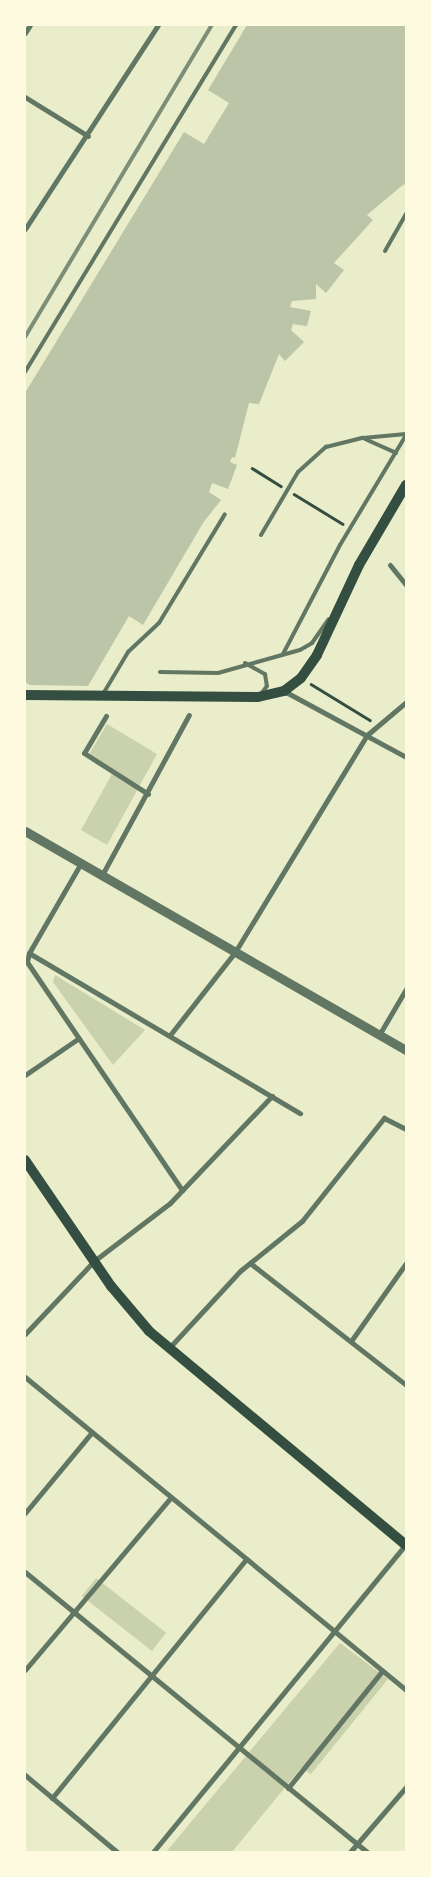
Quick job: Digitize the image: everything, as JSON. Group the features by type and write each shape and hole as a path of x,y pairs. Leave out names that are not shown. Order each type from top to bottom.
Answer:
{"main road":[{"path":"25,695 258,697 284,691 301,678 317,655 337,606 406,485"},
{"path":"25,1160 94,1261 134,1315 169,1348 406,1544"}],"street":[{"path":"25,33 30,25"},
{"path":"25,228 88,136 158,25"},
{"path":"25,97 88,136"},
{"path":"390,565 406,585"},
{"path":"284,691 406,757"},
{"path":"170,1035 235,952 367,735 377,724 406,702"},
{"path":"102,875 148,794 189,715"},
{"path":"106,716 84,752 148,794"},
{"path":"25,830 406,1050"},
{"path":"81,863 29,953 27,962 182,1190"},
{"path":"29,953 300,1113"},
{"path":"379,1035 406,989"},
{"path":"25,1075 78,1038"},
{"path":"25,1334 94,1261 182,1190 272,1096"},
{"path":"169,1348 250,1264 312,1210 384,1118 406,1129"},
{"path":"352,1341 406,1262"},
{"path":"250,1264 352,1341 406,1385"},
{"path":"25,1377 406,1690"},
{"path":"25,1512 92,1432"},
{"path":"25,1670 171,1497"},
{"path":"153,1852 406,1544"},
{"path":"52,1798 246,1559"},
{"path":"25,1572 366,1852"},
{"path":"288,1788 382,1671"},
{"path":"25,1775 117,1852"},
{"path":"350,1852 406,1787"}],"lane":[{"path":"25,372 236,25"},
{"path":"385,251 405,220 406,214"},
{"path":"261,536 298,472 326,447 363,438 406,434"},
{"path":"283,654 350,528 406,434"},
{"path":"363,438 396,453"},
{"path":"102,696 128,652 159,623 225,514"},
{"path":"160,672 218,673 245,663 308,647 337,606"},
{"path":"245,663 261,670 267,680 267,686 258,697"}],"path":[{"path":"252,468 350,528"},
{"path":"301,678 377,724"}],"green space":[{"path":"107,724 157,754 107,845 81,830 113,772 88,756"},
{"path":"55,975 145,1030 113,1065 53,982"},
{"path":"96,1578 166,1633 152,1651 82,1596"},
{"path":"340,1643 388,1679 311,1774 301,1768 232,1852 166,1852"}],"building":[{"path":"247,25 406,25 406,186 404,184 367,215 373,220 334,263 344,270 326,293 316,284 316,299 292,301 290,307 311,311 307,326 293,324 291,330 304,342 285,361 279,354 259,404 249,403 235,458 232,457 230,462 237,465 228,489 212,483 209,492 221,500 203,523 143,625 129,616 88,686 30,685 25,682 25,393 184,132 204,144 229,103 208,90"}],"railway":[{"path":"25,337 212,25"}]}
